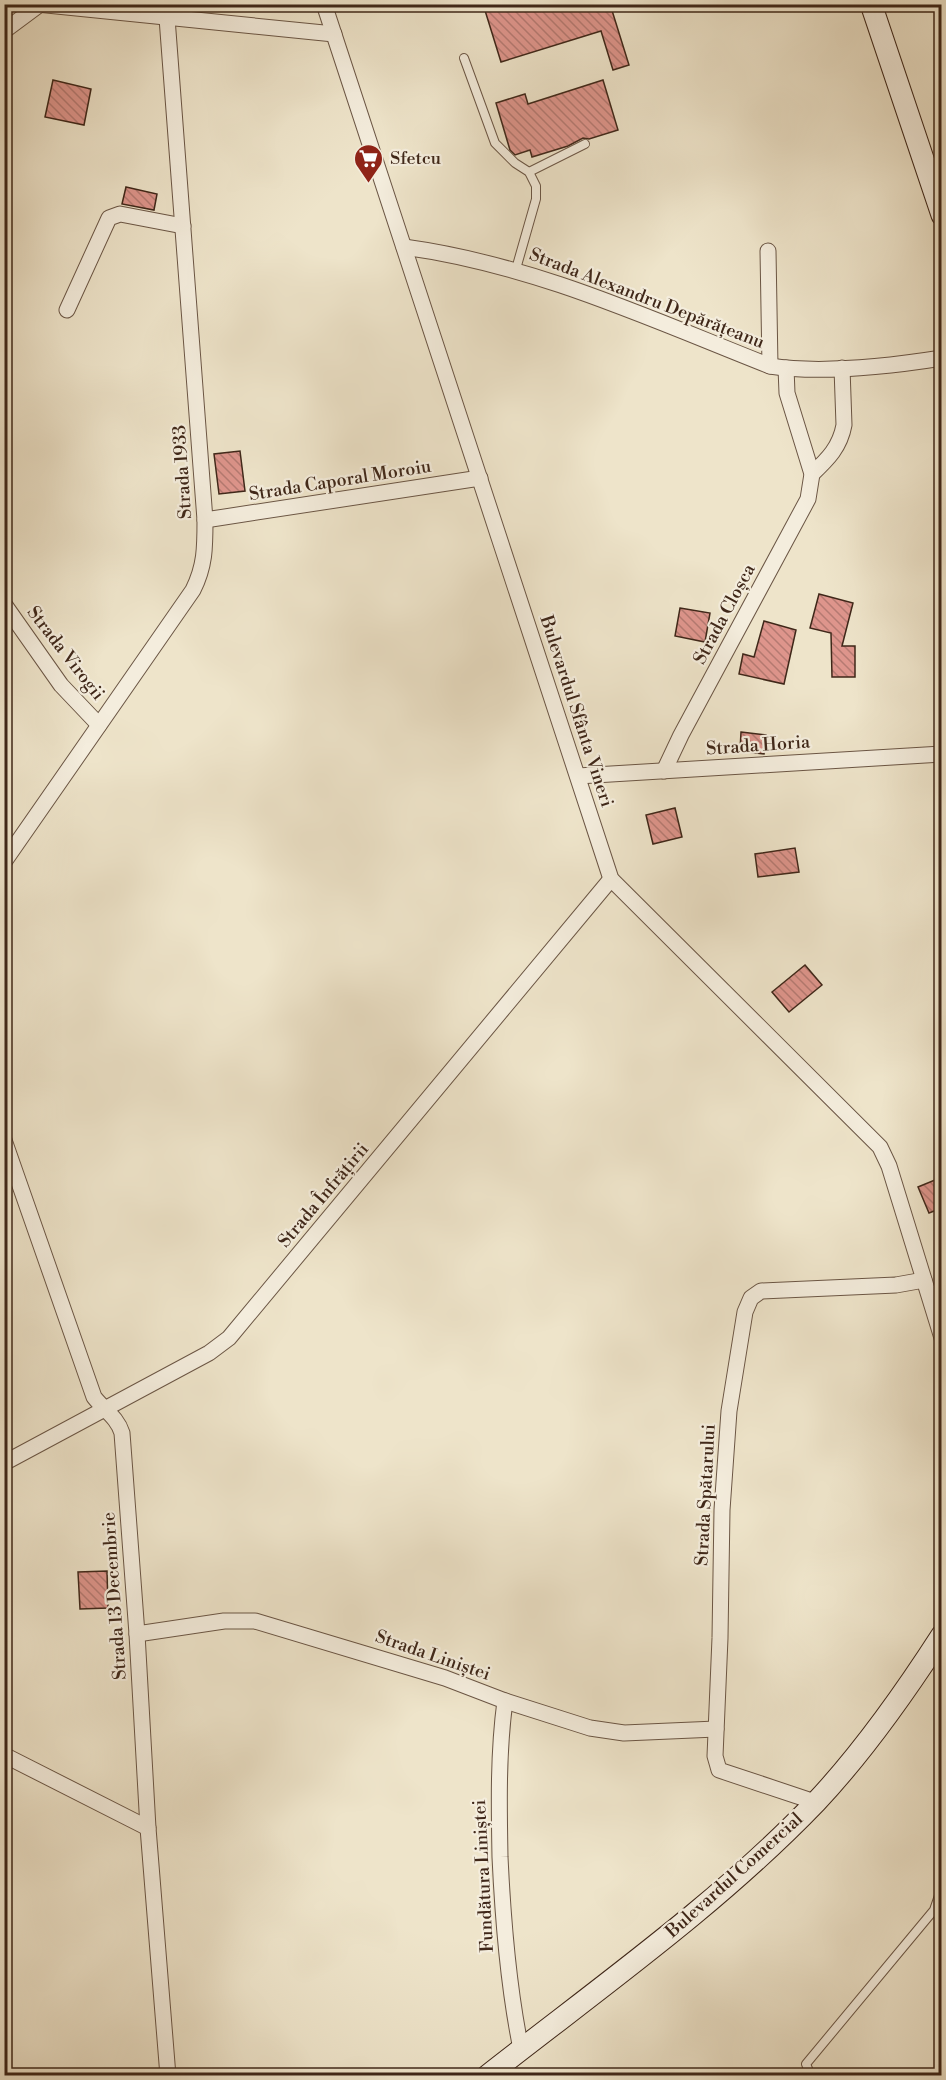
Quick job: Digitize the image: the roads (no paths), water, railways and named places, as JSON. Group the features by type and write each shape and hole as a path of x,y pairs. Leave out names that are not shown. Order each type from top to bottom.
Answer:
{"main road":[{"path":"871,4 942,215"},
{"name":"Bulevardul Comercial","path":"487,2076 711,1901 815,1802 874,1734 942,1635"}],"street":[{"name":"Bulevardul Sfânta Vineri","path":"324,4 611,879 880,1147 889,1166 942,1338"},
{"path":"4,31 38,5 169,11 333,34"},
{"name":"Strada 1933","path":"4,862 193,590 202,572 205,520 169,11"},
{"path":"67,310 110,218 120,214 183,226"},
{"name":"Strada Alexandru Depărățeanu","path":"404,247 449,253 516,269 598,297 770,366 842,368 942,358"},
{"name":"Strada Alexandru Depărățeanu","path":"768,251 770,366"},
{"name":"Strada Cloșca","path":"664,771 681,735 808,499 812,474 787,393 786,368"},
{"path":"812,474 830,457 843,433 842,368"},
{"name":"Strada Caporal Moroiu","path":"205,520 480,478"},
{"name":"Strada Virogii","path":"4,604 61,685 99,725"},
{"name":"Strada Horia","path":"578,776 942,754"},
{"name":"Strada Înfrățirii","path":"4,1463 209,1353 229,1338 611,879"},
{"name":"Strada 13 Decembrie","path":"4,1140 94,1397 102,1409 113,1415 119,1422 123,1432 148,1828 168,2076"},
{"name":"Strada Spătarului","path":"815,1802 718,1770 715,1755 722,1510 729,1411 745,1312 751,1298 761,1292 777,1289 896,1285 924,1280"},
{"name":"Strada Liniștei","path":"137,1634 224,1621 255,1621 400,1663 505,1701 590,1728 624,1733 716,1730"},
{"name":"Fundătura Liniștei","path":"505,1701 498,1792 501,1890 511,2001 521,2049"},
{"path":"4,1755 148,1828"}],"lane":[{"path":"464,58 495,143 514,163 529,172 536,186 537,199 516,269"},
{"path":"529,172 585,144"},
{"path":"811,2076 806,2064 934,1910 942,1887"}],"place":[{"name":"Sfetcu","path":"369,184"}]}
